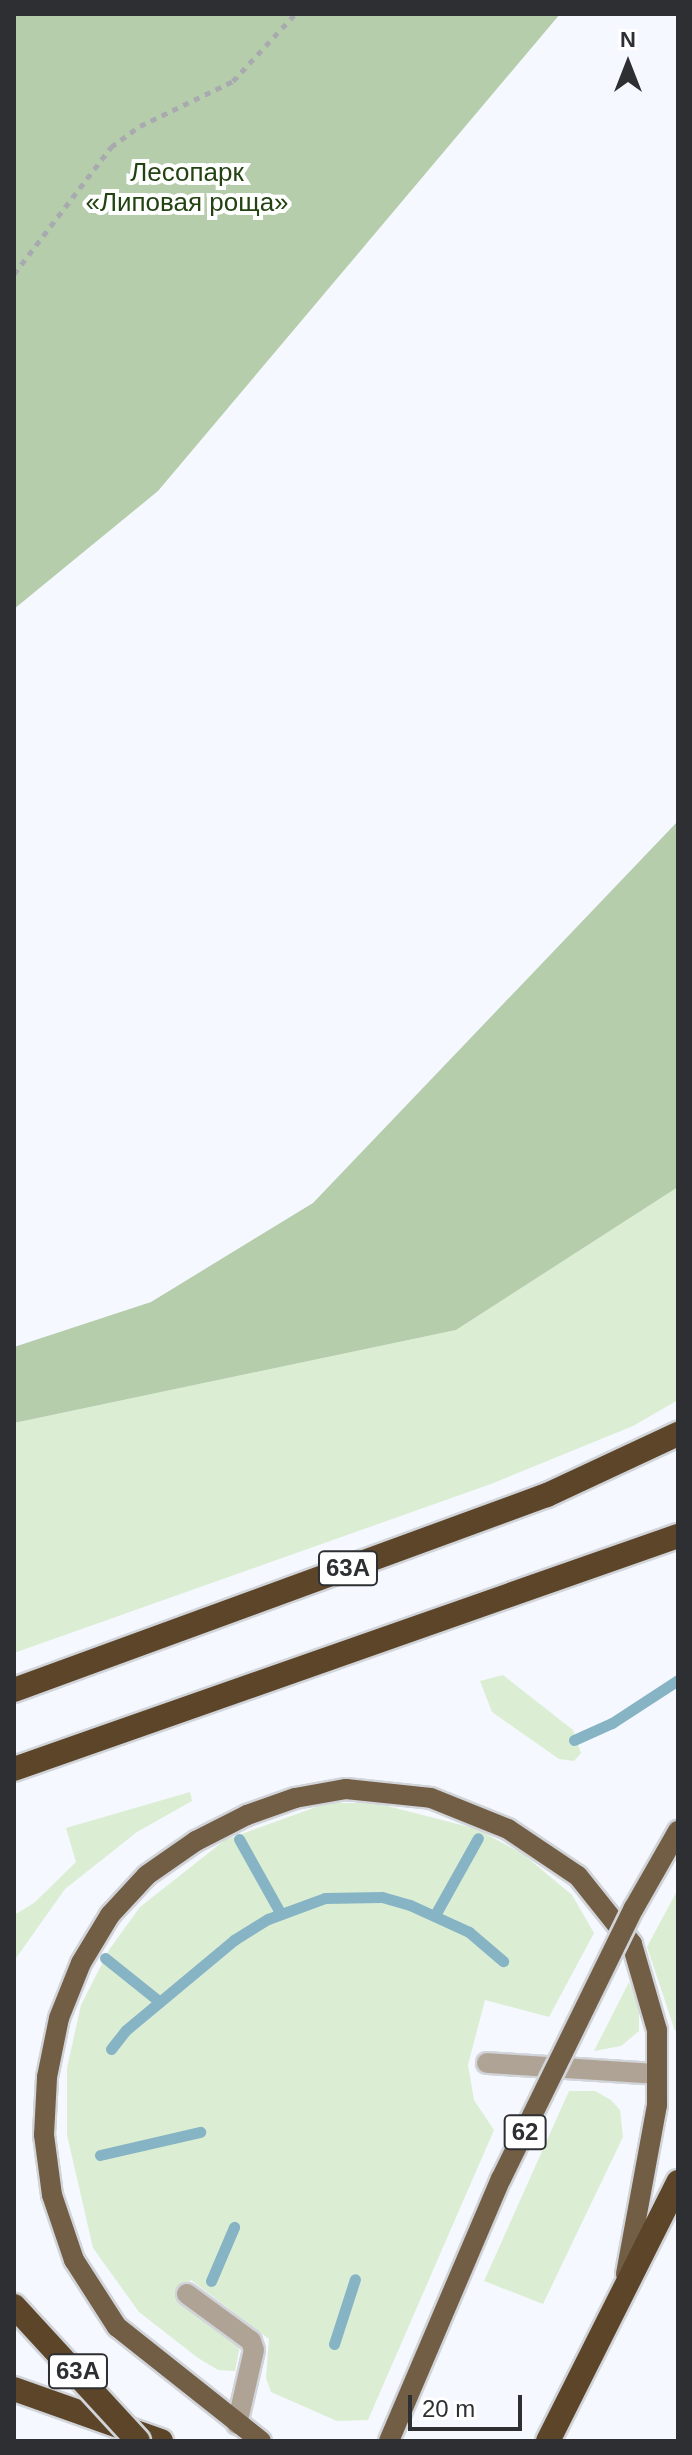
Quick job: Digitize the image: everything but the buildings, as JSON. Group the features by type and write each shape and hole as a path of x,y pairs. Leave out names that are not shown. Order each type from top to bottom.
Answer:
{"highway":[{"name":"63A","path":"14,1690 547,1495 678,1434"},
{"path":"14,1769 678,1536"},
{"path":"548,2441 623,2286 678,2182"},
{"name":"63A","path":"14,2306 138,2441"},
{"path":"14,2389 161,2441"}],"main road":[{"path":"261,2441 117,2327 74,2260 52,2195 44,2135 47,2077 59,2018 81,1963 110,1915 147,1875 196,1841 295,1798 346,1789 444,1803 508,1829 578,1876 632,1944 657,2030 657,2074 644,2195 623,2286"},
{"name":"62","path":"389,2441 501,2179 634,1908 678,1831"}],"lane":[{"path":"487,2063 657,2074"},
{"path":"187,2294 251,2341 254,2350 237,2424"}],"path":[{"path":"14,274 111,147 152,119 233,81 295,14"}],"green space":[{"name":"Лесопарк «Липовая роща»","path":"14,14 560,14 158,491 14,609"},
{"path":"678,821 678,1187 456,1330 14,1423 14,1347 151,1302 313,1203"},
{"path":"678,1187 678,1400 633,1426 491,1484 14,1653 14,1423 456,1330"},
{"path":"503,1675 573,1730 581,1753 574,1761 559,1759 492,1712 480,1681"},
{"path":"190,1792 192,1801 137,1832 65,1889 14,1961 14,1915 34,1903 76,1862 66,1828"},
{"path":"327,1803 376,1803 477,1829 523,1854 572,1895 594,1933 549,2017 485,2000 468,2065 474,2100 494,2130 368,2420 337,2421 271,2392 266,2378 269,2339 191,2280 175,2298 240,2346 235,2371 218,2370 198,2358 139,2312 93,2248 67,2135 67,2068 81,2005 109,1950 140,1907 225,1840"},
{"path":"678,1889 678,2025 675,2031 647,1947"},
{"path":"629,1982 639,2005 639,2031 621,2046 594,2051"},
{"path":"569,2091 595,2091 611,2100 620,2110 623,2137 543,2304 484,2281"}],"waterway":[{"path":"574,1740 612,1723 678,1680"},
{"path":"435,1915 478,1838"},
{"path":"239,1839 281,1914"},
{"path":"111,2049 126,2030 234,1940 268,1919 325,1898 382,1897 410,1905 469,1932 503,1961"},
{"path":"105,1958 160,2002"},
{"path":"100,2155 200,2132"},
{"path":"211,2281 234,2227"},
{"path":"334,2344 355,2279"}]}
